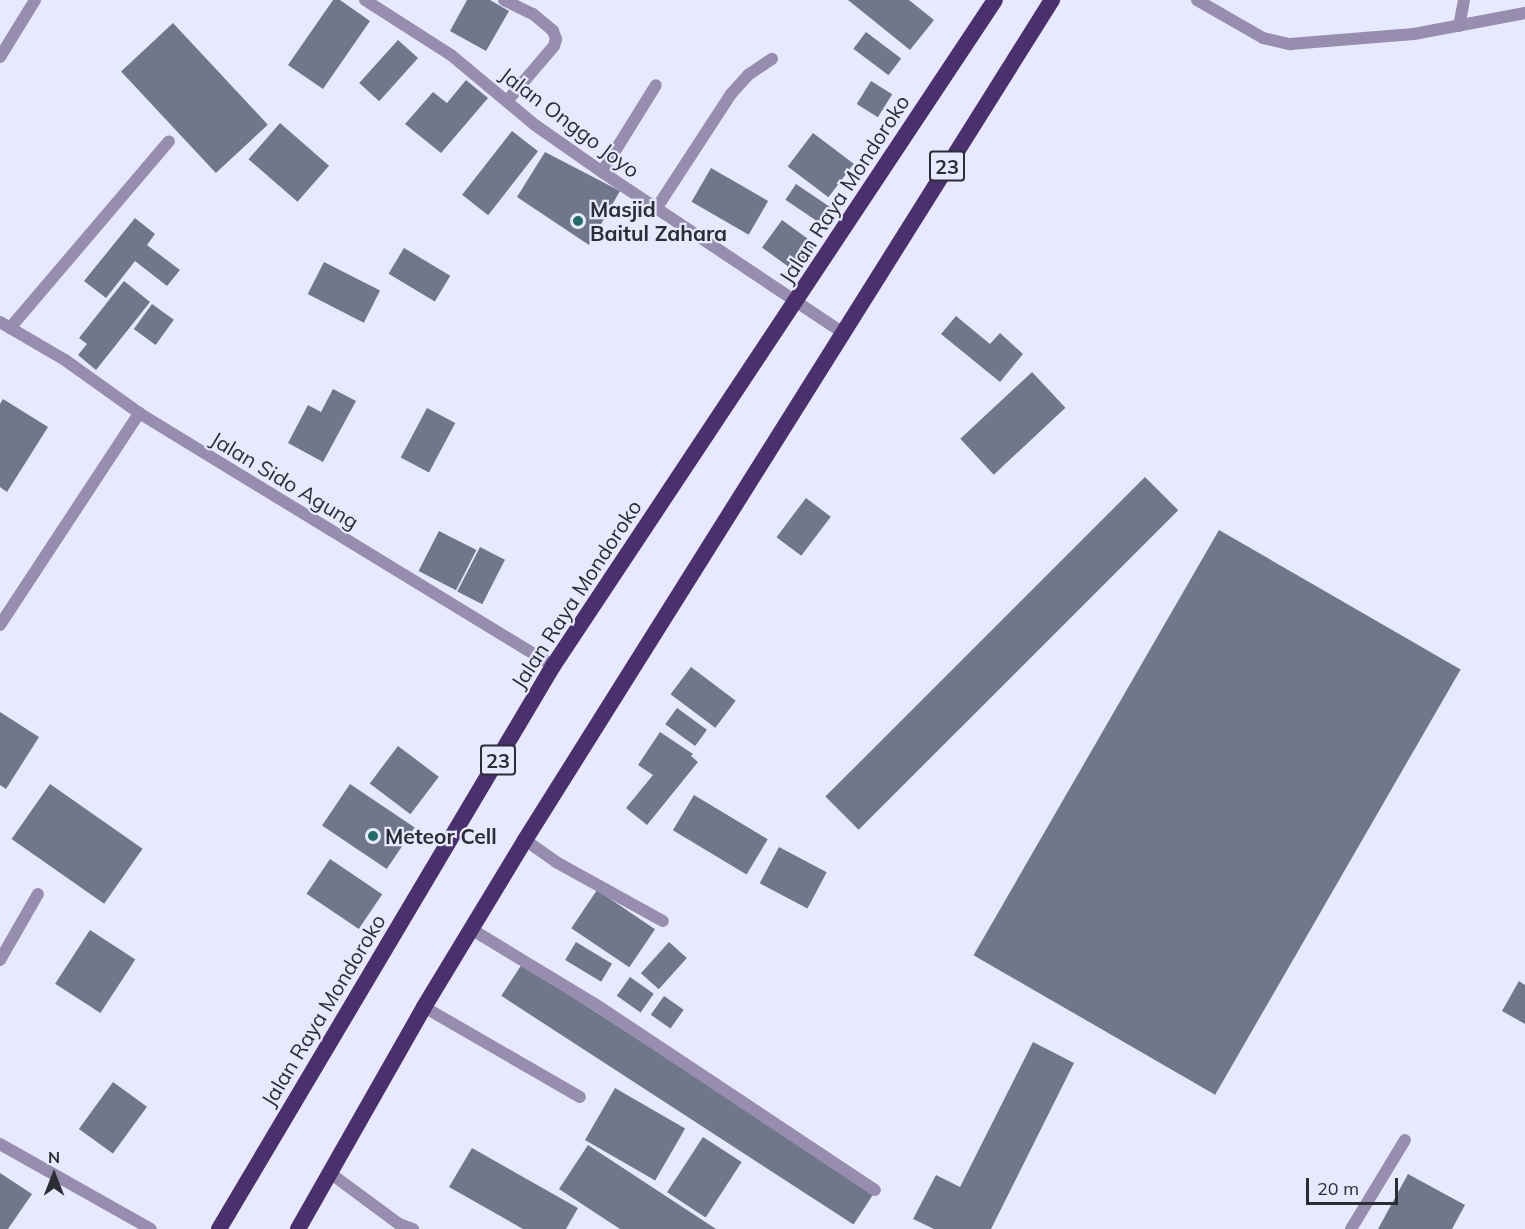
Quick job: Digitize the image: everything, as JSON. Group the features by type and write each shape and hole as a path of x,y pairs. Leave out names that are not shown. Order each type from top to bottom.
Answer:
{"highway":[{"name":"Jalan Raya Mondoroko","path":"219,1229 553,666 996,0"},
{"name":"23","path":"298,1229 424,1007 525,840 1052,0"}],"street":[{"path":"0,57 35,0"},
{"name":"Jalan Onggo Joyo","path":"365,0 451,55 535,125 602,172 843,333"},
{"path":"504,0 532,14 553,31 556,39 554,46 507,101"},
{"path":"1197,0 1263,38 1290,44 1376,39 1525,13"},
{"path":"1459,26 1464,0"},
{"path":"656,209 731,94 748,75 772,59"},
{"path":"602,172 656,85"},
{"path":"5,325 169,141"},
{"name":"Jalan Sido Agung","path":"5,325 65,360 139,413 553,666"},
{"path":"0,625 139,413"},
{"path":"525,840 556,862 663,921"},
{"path":"0,960 38,894"},
{"path":"471,929 595,1004 875,1190"},
{"path":"424,1007 580,1096"},
{"path":"1351,1229 1405,1140"},
{"path":"0,1144 151,1229"},
{"path":"330,1173 399,1224 413,1229"}],"building":[{"path":"333,0 340,0 370,21 323,89 288,65"},
{"path":"467,0 490,0 509,11 486,51 450,31"},
{"path":"848,0 909,0 934,20 910,50"},
{"path":"173,23 268,125 216,173 121,71"},
{"path":"866,32 901,58 889,75 853,49"},
{"path":"398,40 418,58 379,101 359,83"},
{"path":"466,80 488,98 441,153 405,124 433,92 447,103"},
{"path":"871,81 892,94 878,117 857,104"},
{"path":"280,123 329,166 298,202 249,159"},
{"path":"512,131 538,151 488,215 462,195"},
{"path":"813,133 854,164 828,197 788,167"},
{"name":"Masjid Baitul Zahara","path":"545,152 620,191 589,245 517,197"},
{"path":"711,168 768,201 749,235 692,202"},
{"path":"796,184 830,207 819,223 785,200"},
{"path":"135,218 155,234 147,245 180,270 167,286 135,261 106,298 84,281"},
{"path":"782,220 816,245 796,272 762,248"},
{"path":"404,248 450,276 435,302 389,274"},
{"path":"324,262 380,291 364,323 308,294"},
{"path":"124,281 150,302 96,370 78,355 87,344 79,338"},
{"path":"152,304 174,320 156,345 134,329"},
{"path":"956,316 990,344 1000,333 1023,354 1000,382 941,334"},
{"path":"1032,372 1065,408 994,475 960,439"},
{"path":"333,389 356,401 323,462 288,443 308,405 321,412"},
{"path":"3,399 48,427 7,492 0,487 0,404"},
{"path":"427,408 455,423 429,472 401,457"},
{"path":"1145,477 1178,510 859,830 825,797"},
{"path":"806,498 831,517 801,556 777,537"},
{"path":"1219,530 1461,670 1215,1095 974,955"},
{"path":"439,531 476,550 456,590 419,571"},
{"path":"480,547 505,560 482,604 457,592"},
{"path":"691,667 736,701 715,728 671,694"},
{"path":"677,708 707,730 695,746 665,724"},
{"path":"0,712 39,737 6,789 0,785"},
{"path":"660,732 693,754 691,756 698,762 647,825 626,808 653,775 638,765"},
{"path":"398,746 439,777 410,814 370,784"},
{"path":"50,784 143,849 104,904 12,839"},
{"path":"350,784 415,828 387,869 322,825"},
{"path":"694,795 768,839 747,874 673,830"},
{"path":"779,847 827,872 807,909 760,883"},
{"path":"330,859 382,894 359,929 307,894"},
{"path":"597,890 655,929 629,967 571,928"},
{"path":"90,930 135,959 100,1013 55,984"},
{"path":"576,942 612,964 601,982 565,960"},
{"path":"669,942 687,958 659,989 641,973"},
{"path":"522,964 874,1193 854,1225 501,996"},
{"path":"630,977 654,994 641,1012 617,996"},
{"path":"1519,981 1525,985 1525,1024 1502,1011"},
{"path":"664,996 684,1010 670,1029 651,1015"},
{"path":"1033,1042 1074,1063 991,1229 934,1229 913,1219 936,1175 960,1187"},
{"path":"113,1082 147,1107 113,1154 79,1129"},
{"path":"615,1088 685,1128 655,1180 585,1140"},
{"path":"703,1137 742,1162 706,1217 667,1192"},
{"path":"588,1145 716,1229 620,1229 559,1189"},
{"path":"472,1148 578,1208 566,1229 523,1229 449,1187"},
{"path":"0,1173 32,1194 8,1229 0,1229"},
{"path":"1408,1174 1465,1205 1452,1229 1378,1229"}],"place":[{"name":"Masjid Baitul Zahara","path":"578,221"},
{"name":"Meteor Cell","path":"373,836"}]}
